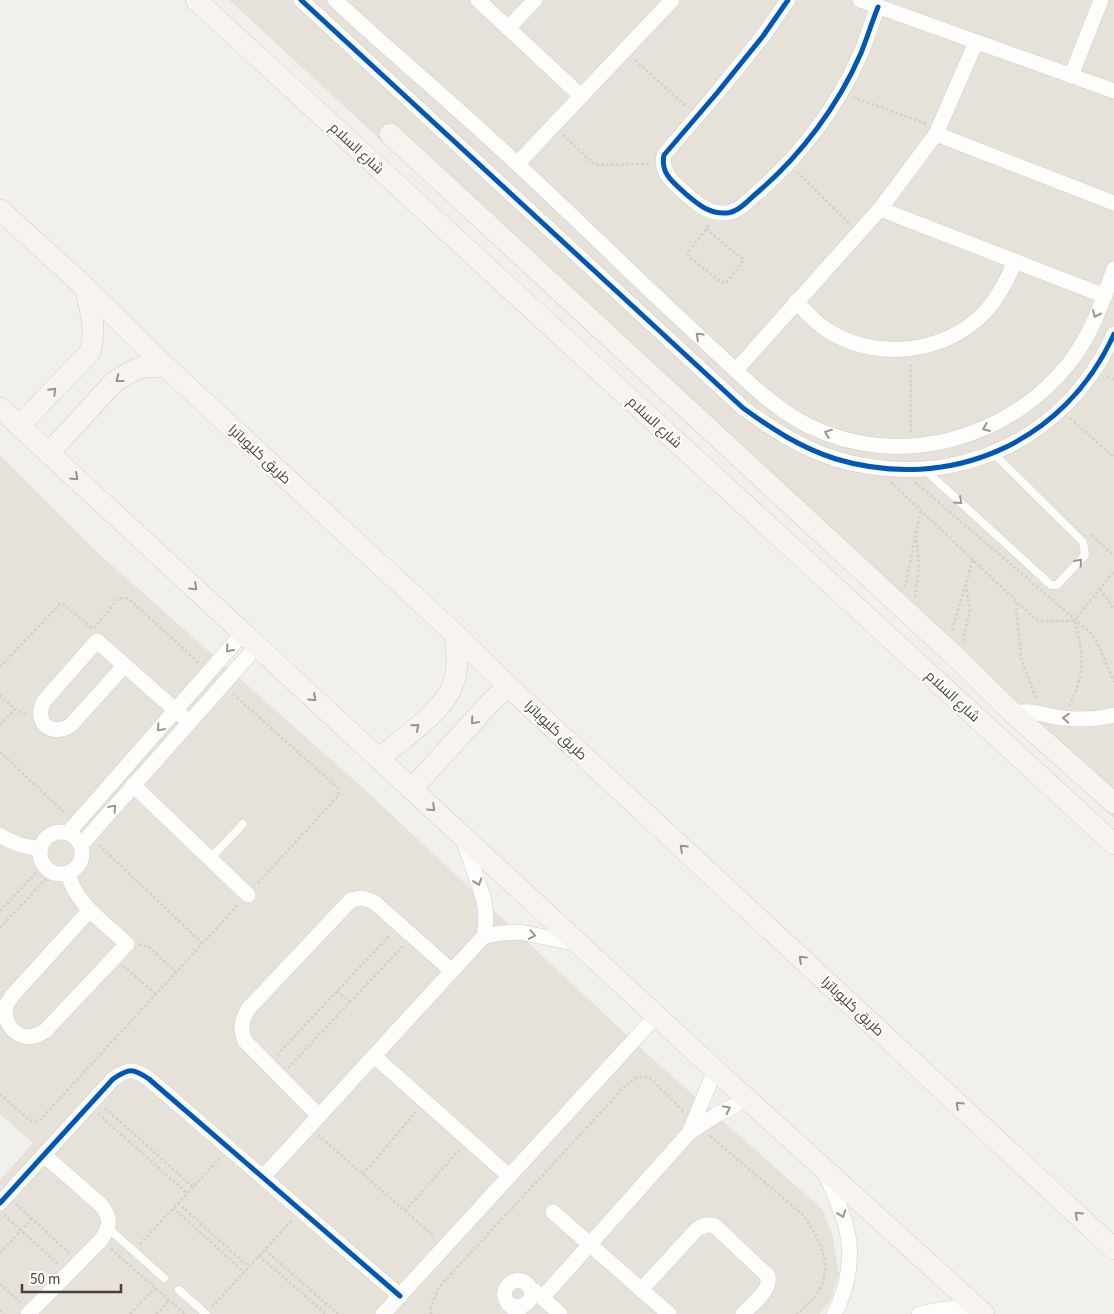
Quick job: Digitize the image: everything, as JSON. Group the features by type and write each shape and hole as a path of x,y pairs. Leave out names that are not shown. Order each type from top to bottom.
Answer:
{"main road":[{"name":"شارع السلام","path":"196,0 1114,844"},
{"path":"390,134 906,611 1014,714 1114,803"},
{"name":"طريق كليوباترا","path":"0,210 85,287 165,366 1114,1249"},
{"path":"19,426 89,354 94,333 85,287"},
{"path":"49,453 114,382 122,376 142,367 165,366"},
{"path":"0,408 715,1070 980,1310"},
{"path":"379,758 436,710 453,686 457,662 455,634"},
{"path":"412,789 488,705 508,686"}],"street":[{"path":"301,0 743,408 772,429 803,446 828,456 876,467 900,469 941,467 976,460 1011,445 1043,425 1072,399 1095,369 1114,334"},
{"path":"334,0 517,164 649,290 782,410 810,426 840,438 872,445 911,446 936,444 968,436 997,423 1025,406 1049,385 1070,361 1088,334 1105,296 1114,269"},
{"path":"478,0 581,96"},
{"path":"508,28 534,0"},
{"path":"517,164 672,0"},
{"path":"788,0 763,36 664,155 662,164 664,172 700,207 709,211 718,213 737,210 775,178 808,140 840,92 860,54 878,6"},
{"path":"860,0 1114,91"},
{"path":"1071,76 1101,0"},
{"path":"352,47 367,30"},
{"path":"736,370 880,209 937,130 976,42"},
{"path":"937,130 1114,203"},
{"path":"880,209 1105,296"},
{"path":"796,301 809,316 841,338 879,349 898,350 912,348 937,343 971,324 998,296 1008,279 1015,261"},
{"path":"633,308 649,290"},
{"path":"125,665 71,726 64,730 56,730 49,728 43,722 40,715 44,701 95,635 125,665 189,722"},
{"path":"250,640 222,684 85,840 80,862 75,868 68,873 60,874 48,868 40,857 40,849 44,841 50,835 72,828 209,672 250,640"},
{"path":"1014,714 1026,711 1063,718 1084,719 1114,715"},
{"path":"133,785 248,895"},
{"path":"72,828 76,838 85,840"},
{"path":"0,835 14,843 40,849"},
{"path":"263,1177 484,936 486,918 484,900 462,835"},
{"path":"68,873 70,884 75,894 128,944 45,1031 34,1036 22,1036 12,1030 6,1019 6,1007 11,997 90,910"},
{"path":"314,1122 280,1077 245,1041 241,1031 242,1019 248,1009 351,900 363,898 374,902 452,971"},
{"path":"484,936 520,932 582,945"},
{"path":"383,1314 657,1015"},
{"path":"374,1056 509,1176"},
{"path":"689,1133 715,1070"},
{"path":"4,1200 114,1079 124,1071 138,1071 149,1078 400,1296"},
{"path":"542,1298 689,1133 716,1115 747,1099"},
{"path":"29,1313 105,1234 109,1220 101,1205 44,1155"},
{"path":"824,1169 841,1211 849,1240 850,1254 846,1283 834,1314"},
{"path":"553,1212 669,1314"},
{"path":"641,1290 697,1229 702,1226 715,1226 768,1276 770,1282 767,1288 742,1314"},
{"path":"514,1309 528,1303 531,1297 531,1290 527,1284 560,1314"},
{"path":"919,1314 938,1310 980,1310"}],"lane":[{"path":"923,468 1049,584 1057,586 1086,555 1085,546 993,452"},
{"path":"210,859 242,824"},
{"path":"105,1234 134,1250 164,1278"},
{"path":"179,1290 206,1314"}],"path":[{"path":"624,50 697,116"},
{"path":"840,92 937,130"},
{"path":"553,125 595,166 662,164"},
{"path":"788,163 859,232"},
{"path":"706,229 744,260 726,283 721,282 688,255 689,251 718,213"},
{"path":"911,446 912,348"},
{"path":"1067,415 1114,457"},
{"path":"876,467 972,560 1038,620 1074,621"},
{"path":"900,469 1094,637 1114,682"},
{"path":"906,611 921,510"},
{"path":"906,611 919,567 916,534"},
{"path":"952,654 972,560"},
{"path":"1074,621 1114,571"},
{"path":"952,654 970,610 966,584"},
{"path":"1100,588 1114,609"},
{"path":"0,667 60,604 63,604 95,635 121,598 129,599 209,672"},
{"path":"1016,601 1021,658 1042,715"},
{"path":"1063,718 1075,694 1081,670 1081,645 1074,621"},
{"path":"0,1094 29,1120 37,1122 338,796 338,788 222,684"},
{"path":"0,695 22,714 40,715"},
{"path":"0,725 15,709"},
{"path":"0,752 72,828"},
{"path":"85,840 202,943"},
{"path":"0,911 48,868"},
{"path":"0,928 48,868"},
{"path":"268,1065 400,925"},
{"path":"280,1077 413,936"},
{"path":"128,944 143,945 150,948 176,972"},
{"path":"114,958 156,994"},
{"path":"337,991 350,1002"},
{"path":"362,1174 425,1101"},
{"path":"92,1103 193,1187"},
{"path":"92,1103 187,1193"},
{"path":"314,1122 362,1174 445,1246"},
{"path":"406,1211 468,1139"},
{"path":"134,1250 230,1148"},
{"path":"4,1200 32,1218 80,1262"},
{"path":"178,1203 249,1267"},
{"path":"173,1208 244,1272"},
{"path":"212,1307 301,1210"},
{"path":"0,1211 68,1274"},
{"path":"0,1253 32,1218"},
{"path":"105,1234 155,1288 185,1314"},
{"path":"265,1250 338,1314"},
{"path":"259,1256 326,1314"},
{"path":"130,1314 164,1278"},
{"path":"0,1284 29,1313"},
{"path":"431,1314 431,1307 439,1288"},
{"path":"156,1314 179,1290"},
{"path":"0,1310 4,1314"}],"shaded area":[{"path":"229,0 1114,0 1114,818"},
{"path":"0,455 99,554 362,787 646,1053 822,1209 832,1234 839,1274 830,1302 819,1314 0,1314 0,1180 33,1143 0,1114"}],"cycle path":[{"path":"301,0 743,408 787,437 823,455 879,468 921,469 961,463 999,450 1035,430 1066,404 1093,372 1114,334"},
{"path":"788,0 763,36 664,155 664,168 669,178 691,199 715,212 727,213 739,208 774,178 803,146 830,111 852,73 878,7"},
{"path":"0,1203 113,1079 127,1071 135,1071 149,1079 400,1296"}]}
